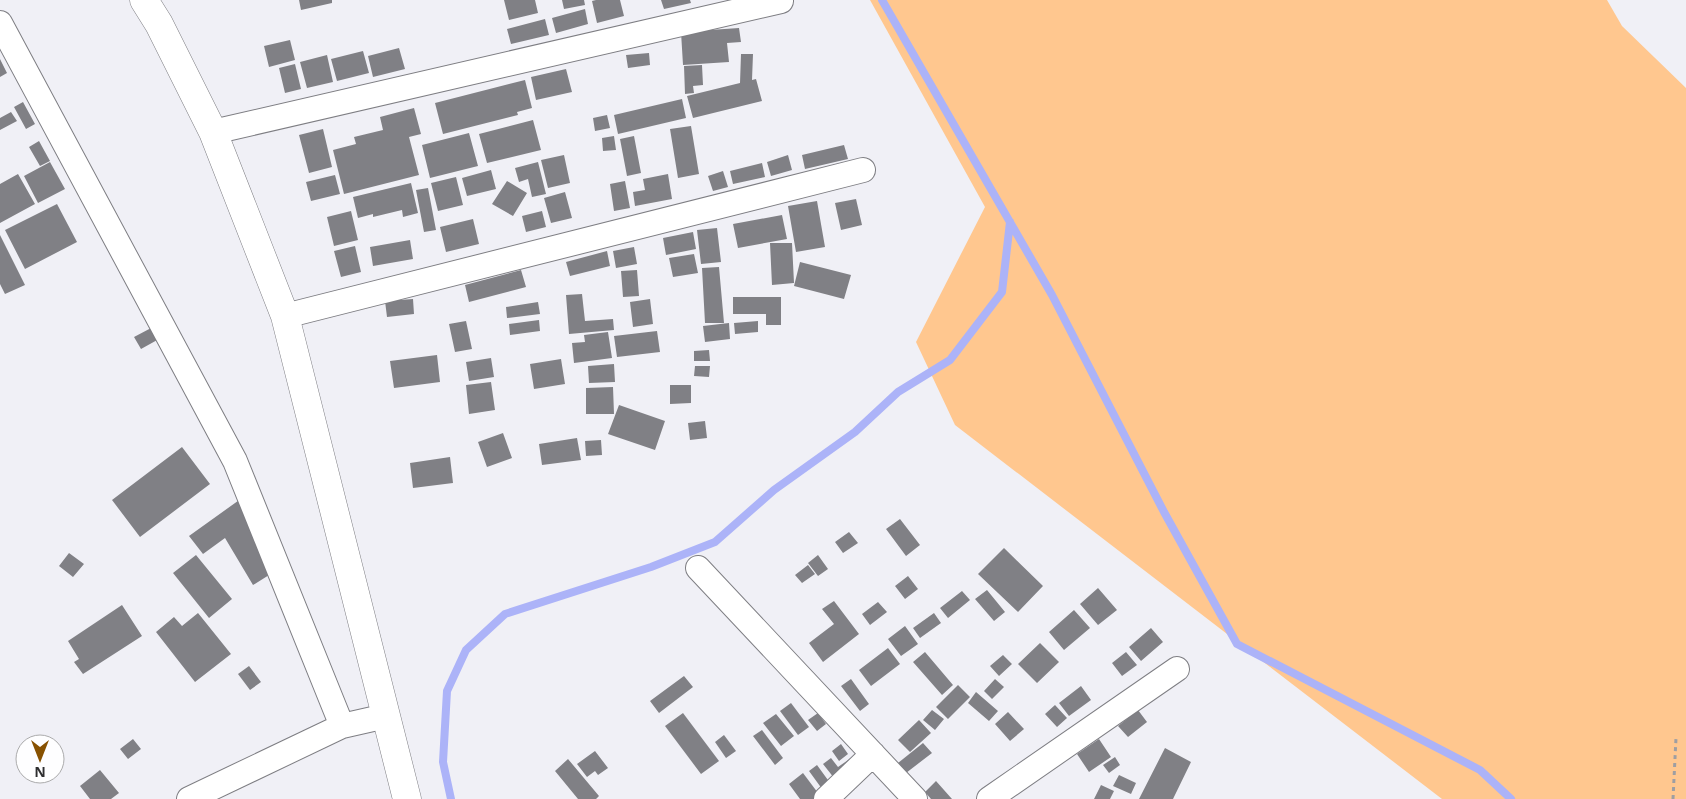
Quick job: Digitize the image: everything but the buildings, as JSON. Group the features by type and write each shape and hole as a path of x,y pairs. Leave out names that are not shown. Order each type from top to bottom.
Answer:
{"main road":[{"path":"144,0 159,24 212,132 285,316 407,799"}],"street":[{"path":"212,132 781,1"},
{"path":"0,23 235,461 342,726"},
{"path":"285,316 863,170"},
{"path":"698,568 915,799"},
{"path":"989,799 1177,669"},
{"path":"189,799 342,726 386,716"},
{"path":"826,799 873,754"}],"path":[{"path":"1673,799 1676,738"}],"shaded area":[{"path":"870,0 1607,0 1622,26 1686,88 1686,799 1442,799 955,425 916,342 985,207"}],"waterway":[{"path":"882,0 1052,295 1164,512 1237,644 1480,770 1511,799"},
{"path":"451,799 443,762 447,691 466,650 505,614 651,567 715,542 774,490 855,432 898,392 950,360 1002,292 1010,222"}]}
